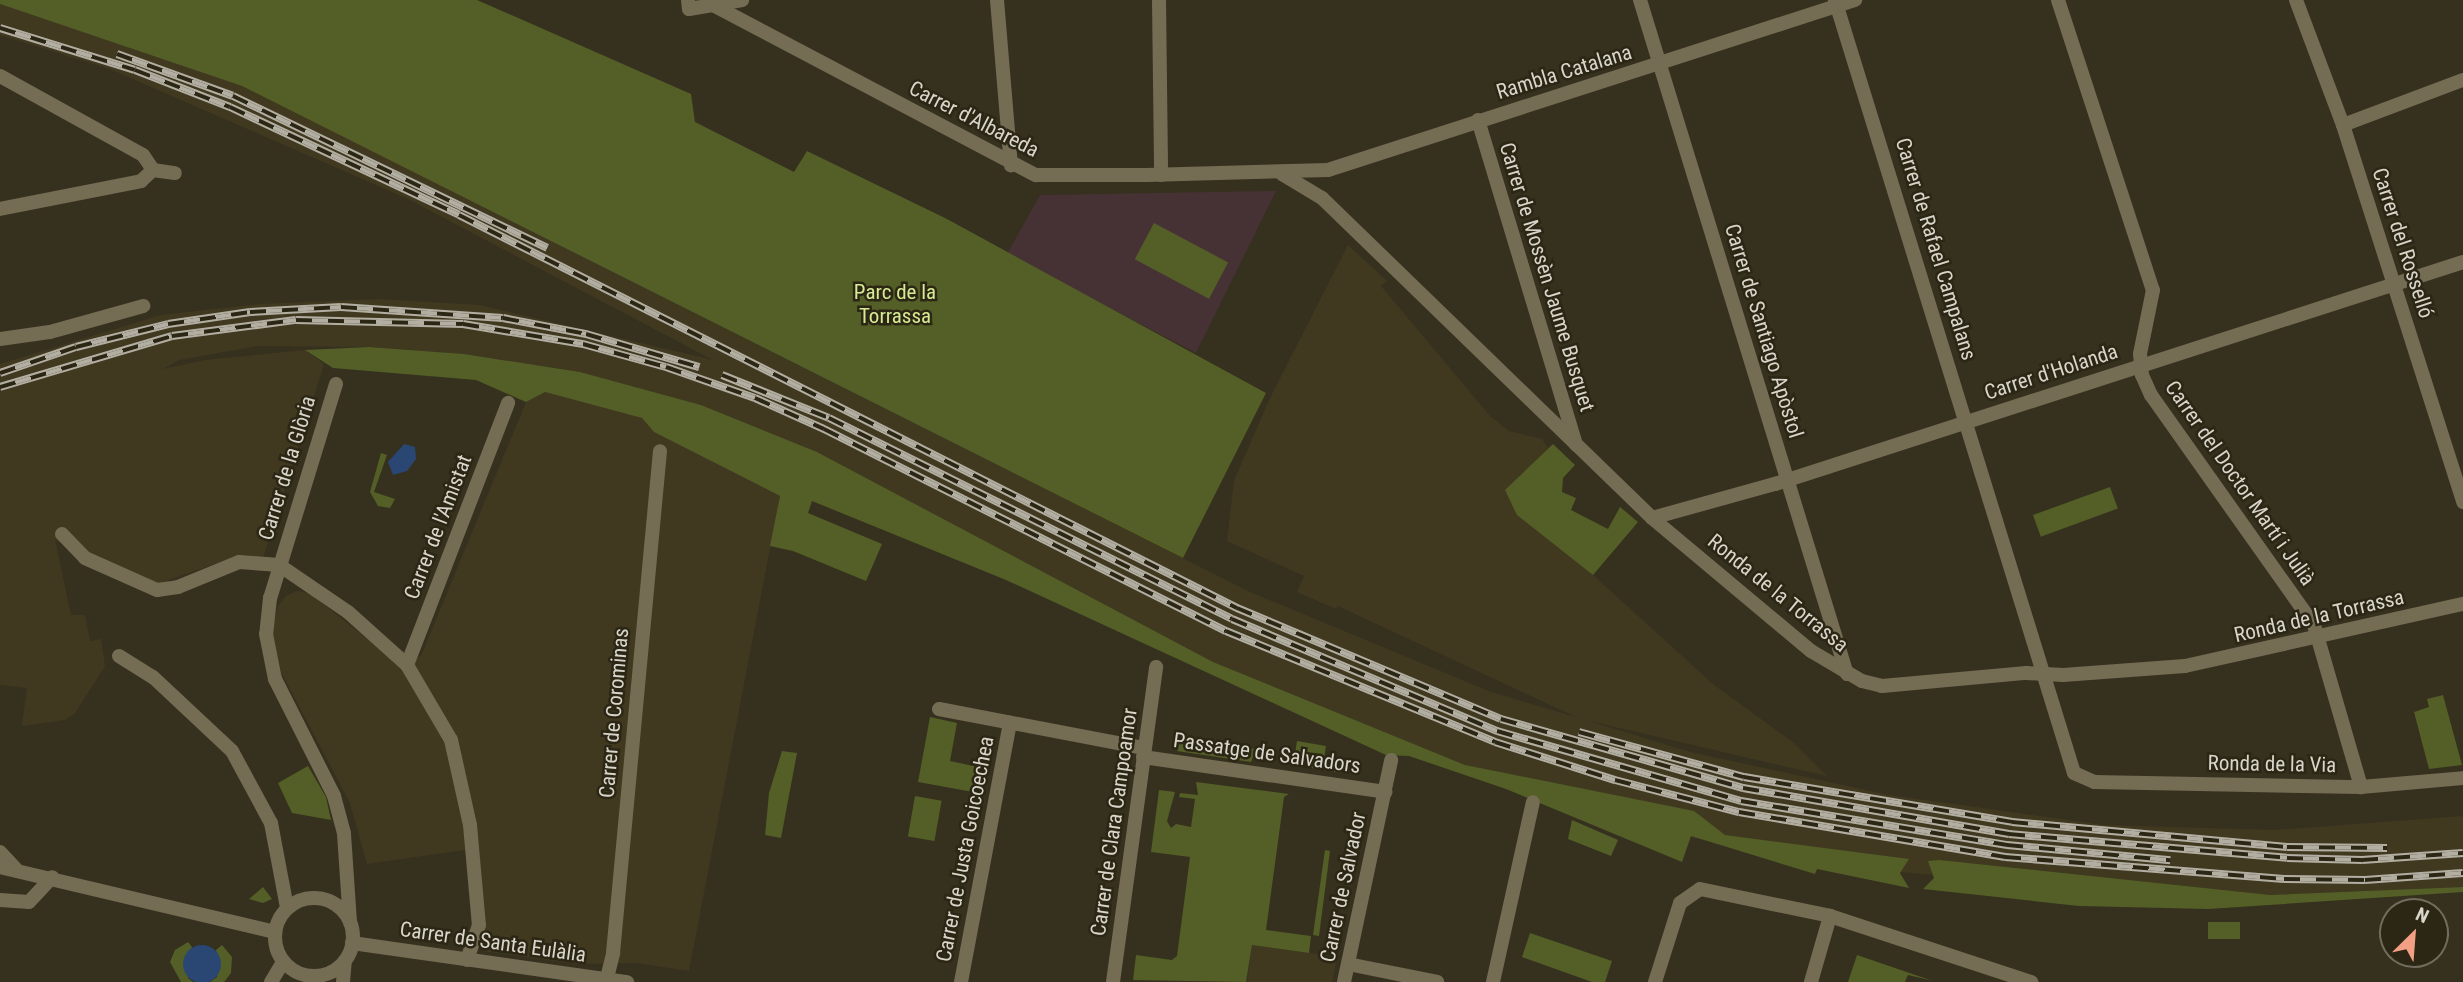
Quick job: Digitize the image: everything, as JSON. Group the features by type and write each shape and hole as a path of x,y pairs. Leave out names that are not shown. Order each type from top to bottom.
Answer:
{"street":[{"path":"688,5 713,5 742,0"},
{"path":"997,0 1011,165"},
{"path":"1159,0 1161,175"},
{"name":"Carrer de Santiago Apòstol","path":"1640,0 1847,674"},
{"name":"Rambla Catalana","path":"1282,174 1328,170 1478,120 1659,65 1836,3 1855,0"},
{"path":"2057,0 2153,290 2140,365"},
{"name":"Carrer del Rosselló","path":"2296,0 2343,125 2463,502"},
{"name":"Carrer de Rafael Campalans","path":"1836,3 1968,422 2071,768 2079,778"},
{"name":"Carrer d'Albareda","path":"713,5 1011,165 1036,175 1282,174"},
{"path":"0,76 143,156 153,170 175,173"},
{"path":"2343,125 2463,80"},
{"name":"Carrer de Mossèn Jaume Busquet","path":"1478,120 1576,446"},
{"path":"0,209 141,181 153,170"},
{"path":"1322,198 1321,185 1328,170"},
{"name":"Ronda de la Torrassa","path":"1282,174 1322,198 1652,518 1811,651 1847,674 1882,686 2044,673 2063,675 2185,666 2463,604"},
{"name":"Carrer d'Holanda","path":"1652,518 1968,422 2394,282 2463,262"},
{"path":"0,339 50,332 143,306"},
{"name":"Carrer del Doctor Martí i Julià","path":"2140,365 2151,395 2320,638 2361,787"},
{"name":"Carrer de la Glòria","path":"335,384 279,565 266,634 275,679 334,796 344,834 350,923"},
{"name":"Carrer de l'Amistat","path":"407,666 508,403"},
{"path":"2447,450 2463,446"},
{"name":"Carrer de Corominas","path":"606,980 613,945 660,451"},
{"path":"62,534 85,558 156,590 178,587 239,562 279,565 348,611 407,666 451,740 470,825 480,925 467,960"},
{"path":"119,656 153,677 207,723 253,783 271,823 287,908 274,932 283,962 303,975 318,979 345,961"},
{"name":"Carrer de Clara Campoamor","path":"1113,982 1156,667"},
{"name":"Passatge de Salvadors","path":"939,709 1144,752 1385,792"},
{"name":"Carrer de Justa Goicoechea","path":"961,982 1010,723"},
{"name":"Carrer de Salvador","path":"1344,982 1391,760"},
{"name":"Ronda de la Via","path":"2079,778 2094,782 2361,787 2463,779"},
{"path":"1493,982 1533,802"},
{"path":"0,852 16,869"},
{"path":"0,867 52,877 274,932"},
{"path":"0,900 29,902 52,877"},
{"path":"1655,982 1680,903 1692,891 1712,890 1830,916 2031,982"},
{"path":"287,908 315,897 337,905 350,923 352,943 345,961 343,982"},
{"path":"1811,982 1830,916"},
{"name":"Carrer de Santa Eulàlia","path":"352,943 627,982"},
{"path":"271,982 283,962"},
{"path":"1348,964 1437,982"}],"shaded area":[{"path":"0,4 242,86 1250,592 1491,692 1576,717 1338,606 1336,609 1297,592 1304,576 1227,541 1234,481 1269,400 1348,245 1387,281 1381,286 1490,416 1509,431 1542,439 1548,448 1513,485 1593,575 1714,685 1794,743 1827,776 1589,721 1690,752 1889,795 2103,825 2276,830 2463,816 2463,887 2270,895 2091,888 1865,869 1668,833 1465,765 1213,662 817,452 701,405 580,372 464,354 369,347 257,346 179,360 163,369 205,360 305,350 324,364 263,558 241,555 157,584 55,540 71,615 85,615 90,641 101,639 105,666 75,713 65,720 22,726 27,688 0,685 0,364 161,315 260,304 378,299 479,305 713,360 408,199 110,69 0,35"},
{"path":"1276,191 1196,353 1007,254 1040,195"},
{"path":"545,392 642,418 654,432 780,496 689,971 637,963 577,964 483,951 478,848 367,864 350,803 282,674 271,636 278,606 286,596 297,591 309,593 398,663 421,656 526,402"},
{"path":"1252,945 1337,957 1332,982 1247,982"}],"green space":[{"name":"Parc de la Torrassa","path":"0,0 477,0 691,94 695,122 794,172 807,151 947,219 1266,393 1183,558 242,86 0,4"},
{"path":"1154,223 1228,262 1209,299 1135,259"},
{"path":"369,347 464,354 580,372 701,405 817,452 1213,662 1465,765 1694,811 1725,835 1909,859 1900,873 1909,888 1817,869 1815,874 1691,836 1682,862 1506,789 1409,756 1386,755 1006,580 812,501 808,513 882,544 866,581 793,551 770,546 780,496 654,432 642,418 545,392 526,402 476,380 333,368 305,350"},
{"path":"1553,444 1575,465 1563,478 1562,492 1576,498 1571,510 1608,529 1620,507 1638,522 1593,575 1517,515 1505,490"},
{"path":"381,453 387,455 374,492 395,499 390,508 378,506 370,492"},
{"path":"2110,487 2118,509 2041,537 2033,515"},
{"path":"2443,695 2462,765 2429,769 2414,712 2429,707 2427,699"},
{"path":"930,717 957,723 950,761 978,767 973,792 918,782"},
{"path":"1179,739 1256,749 1251,762 1177,751"},
{"path":"1297,741 1326,746 1324,759 1343,762 1341,773 1306,767 1307,756 1295,754"},
{"path":"782,751 797,753 781,838 765,835 769,793"},
{"path":"308,766 326,797 331,820 292,813 278,783"},
{"path":"1196,782 1289,794 1284,797 1266,930 1311,936 1309,953 1252,945 1246,982 1133,980 1136,955 1172,960 1177,956 1190,857 1151,852 1159,790 1175,792 1167,821 1171,828 1176,824 1191,827 1195,799 1179,797 1180,793 1198,795"},
{"path":"915,796 942,801 934,841 908,836"},
{"path":"1572,820 1618,840 1611,856 1568,839"},
{"path":"1325,850 1330,851 1319,936 1313,935"},
{"path":"1928,861 2270,895 2463,887 2463,892 2209,909 2079,906 1923,889 1934,878"},
{"path":"263,887 272,899 263,903 249,899"},
{"path":"2208,922 2240,922 2240,939 2208,939"},
{"path":"1530,933 1612,961 1605,982 1592,982 1522,957"},
{"path":"188,942 192,947 188,978 193,982 181,982 170,962 175,950"},
{"path":"222,945 232,957 231,973 224,982 210,982 217,977 216,950"},
{"path":"1857,955 1938,982 1908,975 1905,982 1848,982"}],"water":[{"path":"404,444 415,447 416,459 407,471 393,475 388,462"},
{"path":"202,945 216,950 221,964 216,978 202,983 188,978 183,964 188,950"}],"railway":[{"path":"0,28 135,70 230,107 459,215 1237,608 1501,719 1743,788 2009,834 2287,858 2362,860 2463,853"},
{"path":"117,54 233,96 547,248"},
{"path":"0,373 76,347 168,324 250,312 341,307 503,318 586,334 699,367"},
{"path":"0,387 172,336 296,320 463,324 583,344 666,367 755,398 824,429 1226,631 1495,742 1615,780 1739,812 2005,857 2284,879 2365,880 2463,873"},
{"path":"722,375 829,418 1232,619 1497,731 1741,801 2007,845 2170,860"},
{"path":"1579,732 1744,777 2012,822 2287,847 2387,848"}]}
